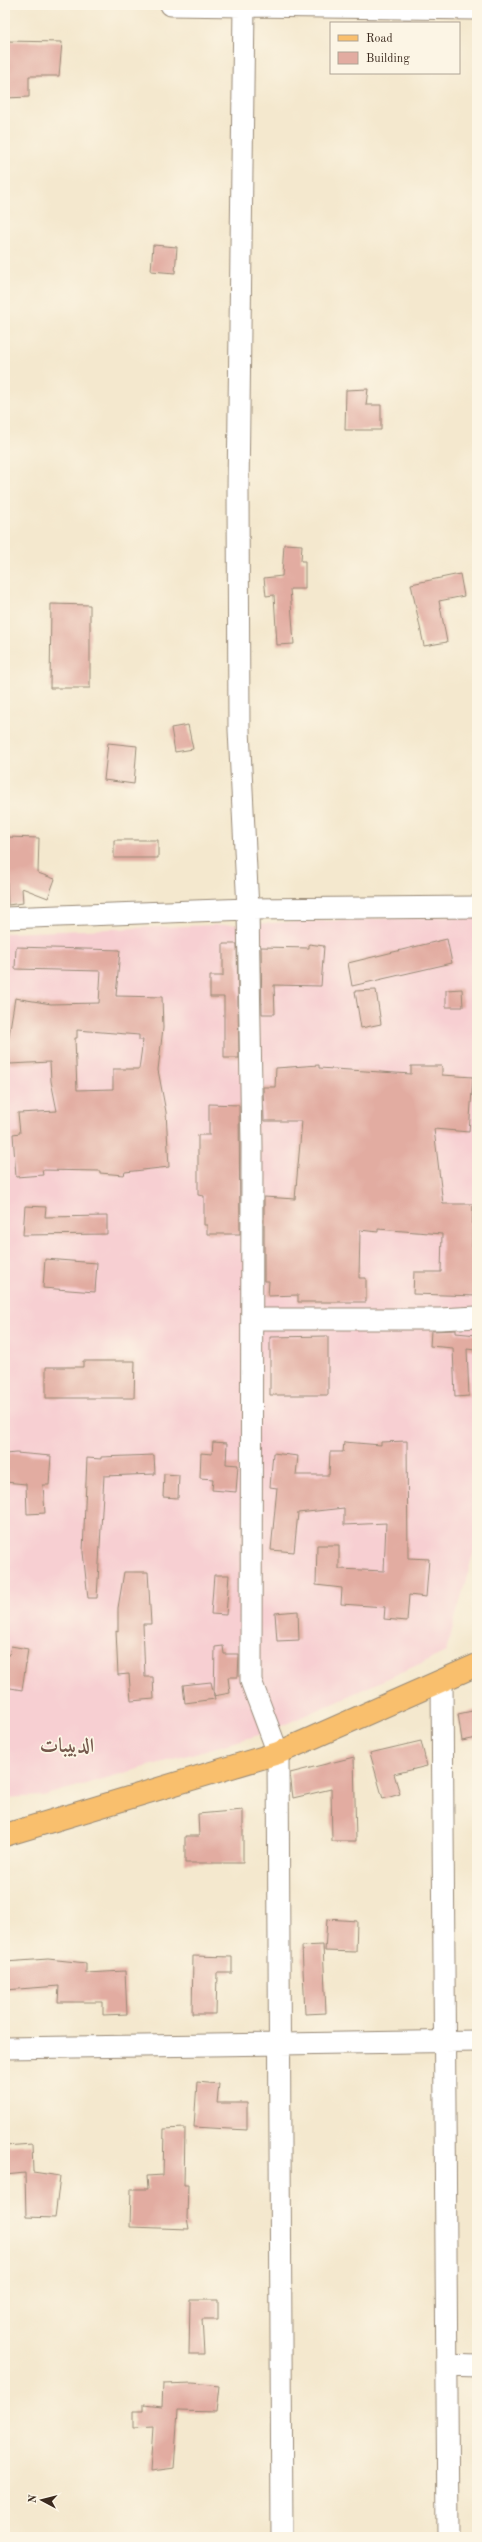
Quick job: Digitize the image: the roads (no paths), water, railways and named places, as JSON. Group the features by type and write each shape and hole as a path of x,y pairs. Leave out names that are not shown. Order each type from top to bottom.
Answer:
{"main road":[{"path":"5,1835 278,1753 477,1665"}],"street":[{"path":"171,5 477,9"},
{"path":"244,5 238,491 239,730 248,909 252,1319 252,1681 278,1753 282,2537"},
{"path":"5,918 248,909 477,907"},
{"path":"252,1319 440,1319 477,1317"},
{"path":"442,1681 446,2042 448,2537"},
{"path":"5,2048 477,2041"},
{"path":"447,2365 477,2366"}],"district":[{"name":"الدبيبات","path":"67,1745"}]}
